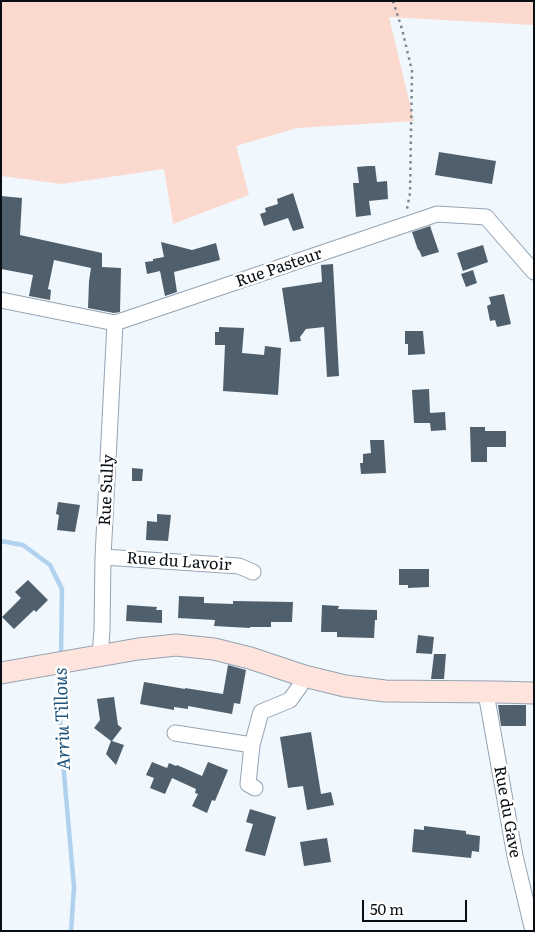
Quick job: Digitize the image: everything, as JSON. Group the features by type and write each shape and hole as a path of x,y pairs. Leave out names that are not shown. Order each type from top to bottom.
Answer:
{"main road":[{"path":"1,673 138,649 176,645 232,653 304,676 345,686 385,691 534,694"}],"street":[{"name":"Rue Pasteur","path":"1,300 115,323 437,214 486,216 534,272"},
{"name":"Rue Sully","path":"100,656 115,323"},
{"name":"Rue du Lavoir","path":"103,558 239,566 253,572"},
{"path":"255,788 248,784 252,745 261,712 290,700 300,686 304,676"},
{"name":"Rue du Gave","path":"486,693 515,856 533,931"},
{"path":"175,733 252,745"}],"path":[{"path":"393,1 412,71 410,193 404,226"}],"shaded area":[{"path":"1,1 534,1 534,25 389,17 414,121 297,128 236,146 249,195 173,224 164,169 62,184 1,176"}],"building":[{"path":"439,152 496,161 492,184 435,175"},
{"path":"375,166 377,182 387,181 388,199 369,201 371,215 356,217 353,183 359,183 357,167"},
{"path":"293,193 304,228 293,231 288,218 264,226 260,214 266,212 265,208 278,204 277,199"},
{"path":"1,196 22,198 20,235 102,253 102,267 121,268 120,312 114,313 88,308 91,268 54,260 48,289 51,290 50,300 29,296 33,275 1,269"},
{"path":"430,226 439,252 422,257 412,232"},
{"path":"161,242 192,250 216,243 220,260 174,272 177,292 165,296 160,271 147,274 145,262 164,257"},
{"path":"483,245 488,262 463,271 457,253"},
{"path":"333,264 339,376 327,377 324,327 306,329 300,337 301,341 290,342 282,288 322,282 321,265"},
{"path":"473,270 477,283 466,287 461,274"},
{"path":"504,294 511,324 497,327 495,320 490,321 487,306 491,304 489,297"},
{"path":"219,327 244,328 242,353 264,355 265,346 281,348 278,395 223,391 225,345 215,345 215,332 219,332"},
{"path":"405,331 423,331 425,354 408,355 408,344 405,344"},
{"path":"429,389 430,413 445,412 446,430 431,431 430,423 414,423 412,390"},
{"path":"470,427 485,427 485,431 506,431 506,447 487,447 487,462 471,462"},
{"path":"370,440 384,440 386,473 361,474 360,463 363,463 363,454 371,453"},
{"path":"132,468 143,469 142,481 132,481"},
{"path":"58,502 80,505 75,532 57,530 59,515 56,514"},
{"path":"157,514 171,515 168,541 146,540 147,521 157,522"},
{"path":"399,569 429,569 429,587 408,588 408,585 399,585"},
{"path":"28,580 48,600 14,629 2,617 21,598 15,592"},
{"path":"179,596 204,597 204,603 233,604 233,601 293,602 292,622 271,622 271,627 250,628 214,626 215,620 178,618"},
{"path":"127,605 157,607 156,610 162,610 162,623 126,621"},
{"path":"322,605 339,606 338,609 377,610 374,638 337,637 337,632 321,632"},
{"path":"418,635 434,637 432,654 416,653"},
{"path":"434,654 446,654 444,679 431,679"},
{"path":"228,665 246,670 240,704 234,703 232,714 188,706 188,709 174,707 174,710 140,704 144,682 223,694"},
{"path":"114,697 118,725 122,728 112,741 124,745 116,765 106,754 111,741 94,728 100,720 97,699"},
{"path":"498,705 526,705 526,726 501,726"},
{"path":"311,732 321,794 331,792 334,805 307,810 303,786 288,788 280,737"},
{"path":"152,762 167,768 169,763 177,765 202,776 208,762 228,770 215,801 212,800 207,813 192,806 198,794 195,793 196,789 172,778 165,794 150,788 154,778 146,775"},
{"path":"250,809 276,817 265,856 245,851 253,824 246,822"},
{"path":"424,826 466,831 466,834 480,836 479,852 472,851 471,858 412,852 414,829 424,830"},
{"path":"327,838 331,862 304,866 300,842"}],"waterway":[{"name":"Arriu Tillous","path":"1,541 23,545 50,565 62,589 61,658"},
{"name":"Arriu Tillous","path":"61,668 60,728 74,887 71,931"}]}
